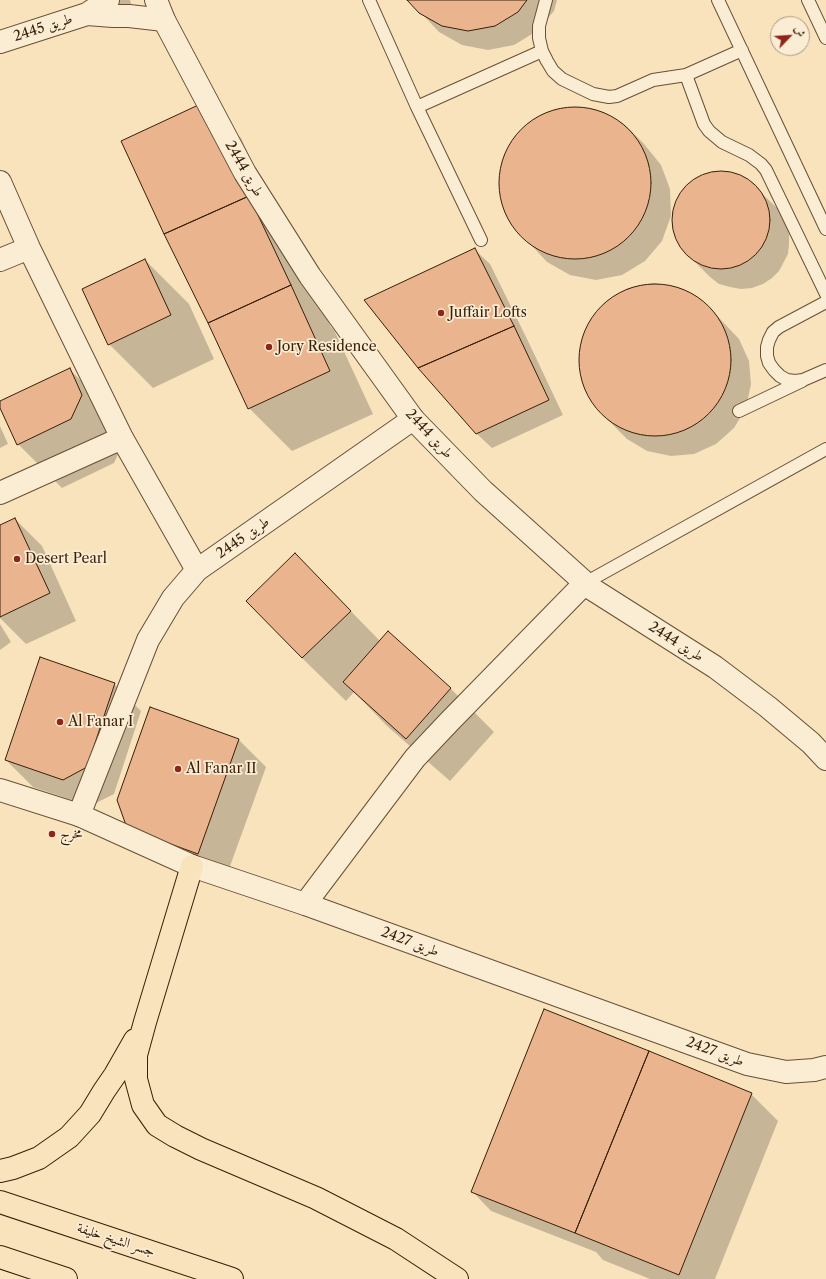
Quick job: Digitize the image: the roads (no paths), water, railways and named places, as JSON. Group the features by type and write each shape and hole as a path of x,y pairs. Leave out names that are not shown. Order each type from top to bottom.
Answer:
{"highway":[{"path":"192,866 136,1055 136,1079 143,1105 157,1125 174,1136 316,1198 396,1239 457,1279"},
{"path":"0,1171 13,1168 39,1158 69,1137 90,1114 116,1075 145,1022"},
{"name":"جسر الشيخ خليفة","path":"0,1202 232,1279"},
{"path":"0,1257 66,1279"}],"street":[{"name":"طريق 2445","path":"0,42 87,14 108,0"},
{"name":"طريق 2444","path":"156,0 164,20 245,173 310,276 413,419 483,490 592,590 715,667 768,707 811,743 826,758"},
{"name":"طريق 2445","path":"87,14 129,16 164,20"},
{"path":"0,182 29,248 122,438 197,570"},
{"path":"0,260 29,248"},
{"name":"طريق 2445","path":"79,814 148,640 173,598 197,570 413,419"},
{"path":"0,493 122,438"},
{"path":"304,904 415,758 585,583"},
{"name":"طريق 2427","path":"0,790 79,814 192,866 304,904 747,1064 786,1072 814,1070 826,1067"}],"lane":[{"path":"369,0 417,107 481,240"},
{"path":"546,0 539,26 539,38 542,51 553,71 562,79 593,94 601,96 617,96 653,80 686,75 742,50"},
{"path":"718,0 826,229"},
{"path":"808,0 826,38"},
{"path":"417,107 542,51"},
{"path":"686,75 704,124 714,137 749,154 766,170 826,294"},
{"path":"803,380 787,380 774,370 769,363 767,356 769,340 773,332 779,327 826,302"},
{"path":"739,411 826,370"},
{"path":"585,583 826,449"}],"place":[{"name":"Juffair Lofts","path":"441,313"},
{"name":"Jory Residence","path":"269,347"},
{"name":"Desert Pearl","path":"17,559"},
{"name":"Al Fanar I","path":"60,722"},
{"name":"Al Fanar II","path":"178,769"},
{"name":"مخرج","path":"52,834"}]}
